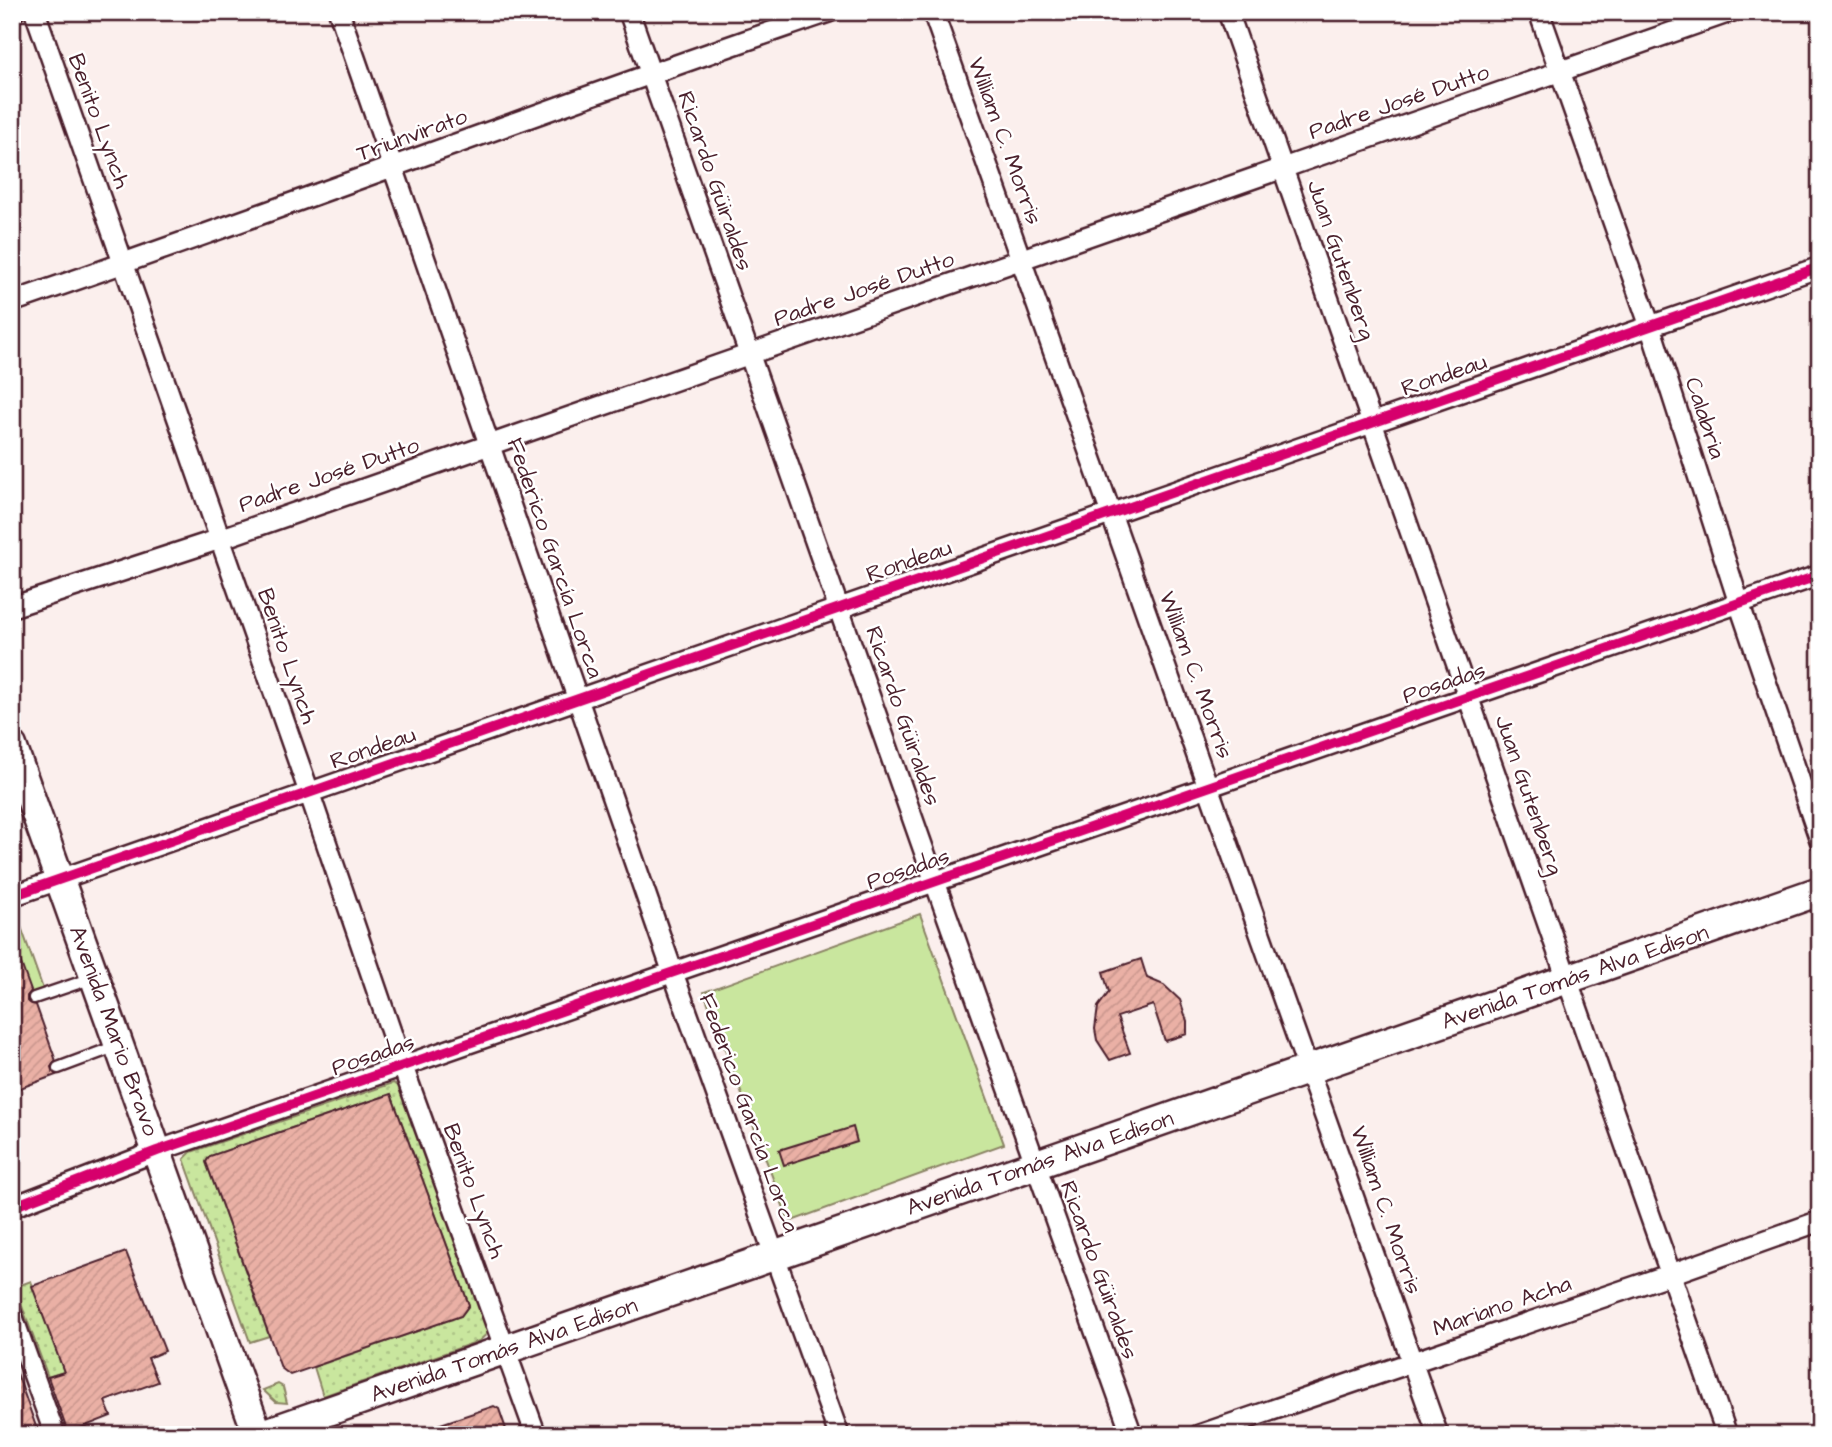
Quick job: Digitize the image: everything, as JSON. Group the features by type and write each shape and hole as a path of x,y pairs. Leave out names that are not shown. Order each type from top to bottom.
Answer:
{"main road":[{"name":"Avenida Mario Bravo","path":"12,746 259,1435"},
{"name":"Avenida Tomás Alva Edison","path":"259,1435 1820,891"}],"street":[{"name":"Benito Lynch","path":"35,12 403,1067 536,1435"},
{"name":"Federico García Lorca","path":"339,12 673,973 839,1435"},
{"name":"Ricardo Güiraldes","path":"629,12 1132,1435"},
{"name":"Triunvirato","path":"12,302 829,12"},
{"name":"William C. Morris","path":"933,12 1438,1435"},
{"name":"Juan Gutenberg","path":"1228,12 1727,1435"},
{"name":"Calabria","path":"1539,12 1650,326 1739,603 1820,840"},
{"name":"Padre José Dutto","path":"12,607 220,539 1730,12"},
{"name":"Rondeau","path":"12,896 1820,267"},
{"name":"Posadas","path":"12,1208 157,1151 1820,575"},
{"name":"Mariano Acha","path":"1199,1435 1820,1221"},
{"path":"12,1315 55,1435"}],"lane":[{"path":"34,998 95,977"},
{"path":"58,1068 119,1045"}],"green space":[{"path":"920,914 1004,1144 789,1222 704,992"},
{"path":"12,920 20,924 43,989 12,1000"},
{"path":"393,1083 402,1087 489,1332 479,1341 323,1396 314,1367 461,1316 469,1305 391,1094 210,1156 206,1162 269,1336 250,1342 184,1159 191,1152"},
{"path":"31,1281 64,1372 48,1377 15,1287"},
{"path":"278,1384 283,1387 287,1403 276,1402 263,1390"}],"building":[{"path":"12,944 31,991 27,1001 36,1005 56,1061 51,1067 56,1075 12,1091"},
{"path":"1141,959 1147,978 1164,985 1180,1000 1187,1021 1187,1034 1165,1041 1153,1005 1117,1017 1130,1053 1110,1060 1097,1040 1095,1029 1098,1007 1109,992 1103,972"},
{"path":"391,1094 469,1305 461,1316 290,1375 281,1368 206,1162 210,1156"},
{"path":"853,1127 857,1142 784,1165 779,1150"},
{"path":"126,1252 165,1351 148,1358 158,1382 105,1401 111,1416 68,1433 48,1377 64,1372 32,1286"},
{"path":"14,1365 39,1435 12,1435"},
{"path":"494,1406 499,1409 508,1435 418,1435 417,1432"}],"cycle path":[{"path":"12,896 1820,267"},
{"path":"12,1207 157,1151 1820,575"}]}
